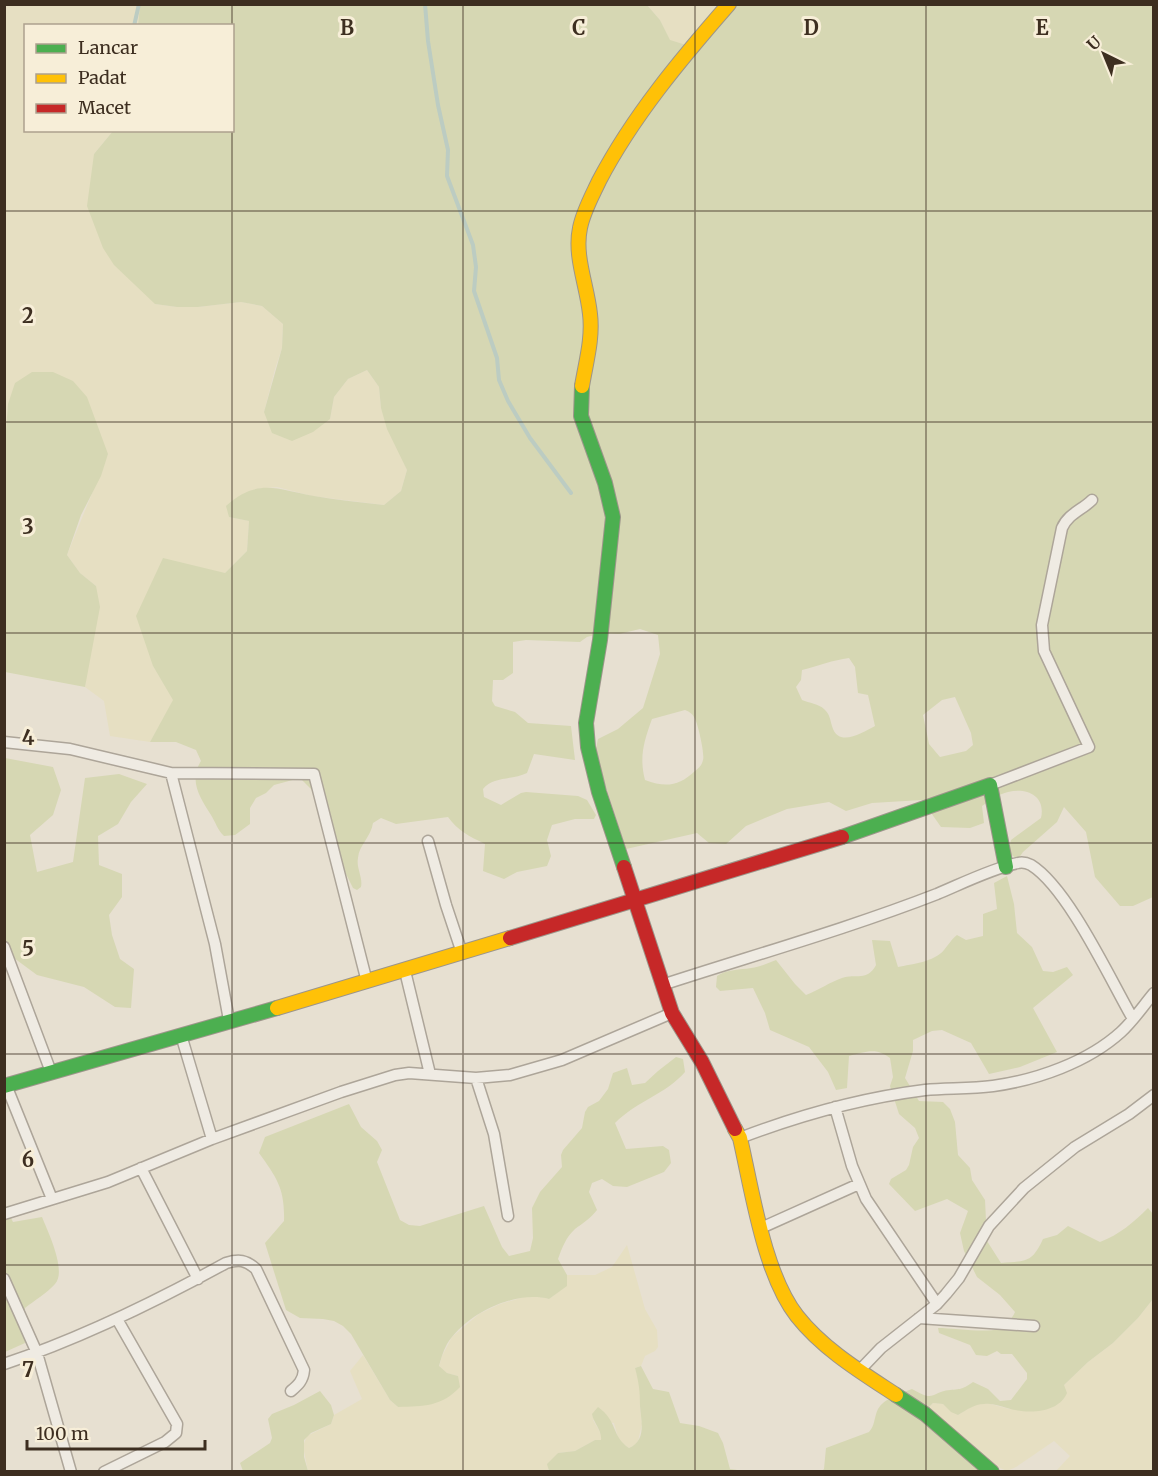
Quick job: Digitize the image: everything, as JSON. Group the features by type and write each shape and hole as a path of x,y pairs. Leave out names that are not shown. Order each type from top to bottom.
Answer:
{"main road":[{"path":"729,4 686,53 627,135 608,164 590,199 580,228 579,255 590,314 591,337 581,389 581,416 610,499 613,517 600,640 586,723 588,747 599,792 672,1013 702,1062 740,1138 767,1254 784,1294 796,1315 820,1341 859,1371 925,1414 992,1472"},
{"path":"5,1086 462,954 828,842 990,785 1006,867"}],"street":[{"path":"990,785 1089,747 1044,651 1041,638 1062,528 1075,512 1092,500"},
{"path":"4,742 70,749 171,773 314,774 367,982"},
{"path":"171,773 215,944 229,1020"},
{"path":"428,841 462,954"},
{"path":"662,985 875,916 1024,862 1048,880 1080,926 1133,1019"},
{"path":"4,947 51,1072"},
{"path":"405,971 430,1074"},
{"path":"740,1138 809,1113 835,1107 924,1090 977,1088 1019,1082 1085,1057 1106,1045 1133,1019 1154,993"},
{"path":"4,1214 108,1182 212,1139 395,1075 409,1073 476,1078 510,1075 562,1060 672,1013"},
{"path":"181,1035 212,1139"},
{"path":"476,1078 494,1134 508,1216"},
{"path":"5,1086 52,1199"},
{"path":"859,1371 881,1348 937,1304 959,1278 989,1226 1024,1188 1075,1147 1129,1114 1154,1095"},
{"path":"835,1107 852,1166 866,1199 937,1304"},
{"path":"141,1168 198,1278"},
{"path":"761,1228 859,1184"},
{"path":"4,1364 37,1353 117,1319 226,1263 244,1260 256,1269 304,1370 300,1384 291,1391"},
{"path":"4,1279 37,1353 71,1472"},
{"path":"919,1318 1034,1326"},
{"path":"104,1472 165,1442 176,1433 177,1429 177,1424 117,1319"}],"shaded area":[{"path":"5,5 140,5 138,24 24,24 24,132 112,132 94,154 155,304 198,307 241,302 262,306 283,324 282,348 264,412 330,419 334,397 348,379 367,370 379,387 381,408 407,470 401,491 384,505 312,496 277,487 255,489 229,517 249,521 247,551 225,573 153,666 174,700 150,742 110,736 104,701 85,687 96,586 80,573 67,555 108,454 8,404 5,456"},
{"path":"647,5 737,5 699,49 670,41 660,20"},
{"path":"627,1245 645,1309 657,1330 658,1347 645,1356 641,1366 635,1368 641,1387 642,1424 635,1445 629,1448 619,1441 614,1423 593,1420 601,1434 601,1440 595,1440 575,1451 558,1453 549,1471 308,1471 303,1446 307,1436 331,1424 334,1415 362,1399 350,1371 363,1355 390,1400 398,1407 458,1376 447,1373 439,1367 442,1356 452,1337 479,1314 500,1304 524,1297 537,1296 549,1299 566,1286 567,1275 595,1275 612,1267"},
{"path":"1153,1299 1153,1471 1056,1471 1070,1456 1054,1441 1007,1471 993,1465 927,1409 933,1403 943,1404 958,1415 976,1404 987,1403 1009,1409 1064,1385 1088,1362 1113,1343"}],"green space":[{"path":"140,5 647,5 660,20 670,40 699,49 737,5 1153,5 1153,897 1133,906 1120,906 1095,877 1086,832 1064,807 1057,822 1018,859 1008,853 1011,840 1041,818 1042,810 1038,799 1022,791 1005,793 982,806 984,823 970,828 941,827 922,800 872,803 846,811 829,802 787,809 746,826 726,844 709,843 697,833 626,849 595,753 598,739 618,729 643,708 660,654 658,635 640,629 619,634 602,633 587,637 580,642 526,640 513,642 513,673 503,680 493,680 492,701 495,706 515,712 528,723 571,726 575,760 534,754 527,773 492,782 483,789 484,797 501,805 526,792 578,796 587,800 596,815 594,819 575,819 552,825 547,840 551,856 547,866 517,872 504,879 483,871 485,844 460,830 448,817 396,824 381,818 373,823 359,853 361,887 357,890 353,888 324,830 312,790 300,778 274,785 266,793 256,798 250,808 250,824 235,835 224,836 197,790 197,768 201,761 196,750 176,742 150,742 173,700 153,666 136,616 163,558 225,573 247,551 249,521 229,517 226,506 237,497 248,491 268,488 384,505 401,491 407,470 387,429 381,408 379,387 367,370 348,379 334,397 330,419 313,432 292,441 272,433 264,412 282,348 283,324 262,306 241,302 198,307 155,304 114,265 103,248 87,206 94,154 112,132 234,132 234,24 138,24","holes":["849,658 855,667 858,693 868,695 875,726 845,738 835,733 826,711 802,700 796,687 801,680 802,670","955,697 971,733 973,745 966,751 940,757 929,744 923,715 942,700","685,710 692,714 696,722 703,762 699,768 678,783 666,785 645,780 642,764 643,749 652,719"]},
{"path":"32,372 53,372 73,381 87,397 108,454 101,476 81,515 67,555 80,573 96,586 100,607 85,687 5,672 4,456 8,404 15,383"},
{"path":"5,758 53,767 61,790 53,815 30,835 37,872 73,862 85,778 119,774 147,784 131,802 118,824 98,836 99,865 122,874 122,897 109,915 112,935 120,959 134,969 131,1008 115,1007 84,987 37,975 14,958 5,941"},
{"path":"1007,876 1014,904 1017,933 1032,947 1043,971 1053,972 1067,967 1073,975 1033,1008 1057,1052 1020,1067 989,1074 971,1043 942,1030 932,1031 913,1040 913,1051 905,1078 919,1101 943,1102 950,1109 955,1122 958,1155 970,1168 972,1180 985,1200 987,1241 1001,1263 1017,1262 1031,1257 1043,1239 1057,1235 1068,1226 1100,1242 1126,1228 1148,1208 1153,1214 1153,1299 1113,1343 1088,1362 1064,1385 1067,1393 1063,1400 1049,1409 1024,1411 993,1404 980,1404 958,1415 943,1404 933,1403 927,1409 985,1471 822,1471 826,1448 869,1432 884,1402 912,1389 932,1396 962,1388 973,1382 988,1389 1000,1401 1011,1400 1027,1379 1027,1373 1012,1354 1001,1354 997,1351 987,1356 976,1355 970,1345 939,1333 938,1328 998,1329 1008,1322 1015,1312 1000,1295 977,1277 964,1251 960,1233 968,1211 947,1199 915,1211 889,1184 891,1179 906,1170 913,1147 919,1138 915,1128 899,1114 890,1086 893,1077 890,1058 875,1051 849,1056 847,1088 836,1090 828,1072 809,1047 770,1030 753,988 720,991 716,987 717,976 729,971 758,967 776,960 806,995 842,978 869,974 876,965 872,940 890,941 898,967 929,960 940,954 957,935 966,940 983,936 983,914 997,909 994,883"},
{"path":"676,1057 683,1059 685,1072 669,1086 615,1123 626,1149 663,1146 669,1150 671,1163 664,1172 627,1187 613,1186 602,1179 592,1183 589,1192 597,1210 569,1236 558,1259 567,1275 567,1286 549,1299 535,1297 506,1301 478,1314 455,1333 443,1352 439,1366 447,1373 458,1376 460,1387 453,1394 439,1402 424,1406 398,1407 390,1400 351,1334 343,1326 334,1321 300,1318 286,1310 265,1243 284,1221 284,1210 279,1184 259,1153 265,1137 349,1104 361,1127 377,1141 382,1150 377,1162 400,1220 409,1225 420,1226 484,1206 502,1247 509,1256 530,1251 533,1238 532,1208 540,1192 562,1167 563,1150 582,1128 588,1107 599,1101 608,1089 613,1073 627,1068 632,1085 645,1083"},
{"path":"4,1204 13,1222 42,1217 52,1241 59,1270 55,1284 25,1308 25,1343 5,1352"},
{"path":"641,1366 653,1389 669,1392 680,1423 699,1426 718,1433 730,1469 745,1471 549,1471 547,1464 558,1453 575,1451 595,1440 601,1440 592,1414 598,1407 609,1418 623,1443 629,1448 635,1445 642,1430 639,1387 635,1368"},
{"path":"320,1391 331,1405 334,1415 331,1424 311,1433 304,1440 304,1457 308,1471 243,1471 240,1463 270,1443 272,1438 268,1419 272,1414"}],"waterway":[{"path":"134,24 139,4"},
{"path":"425,4 438,105 448,150 447,176 473,245 476,267 474,291 497,358 499,380 508,401 530,438 571,493"}],"traffic: fast":[{"path":"582,386 581,416 605,483 613,517 600,640 586,723 588,747 599,792 624,867"},
{"path":"842,837 990,785 1006,867"},
{"path":"4,1086 277,1008"},
{"path":"896,1395 925,1414 992,1472"}],"traffic: slow":[{"path":"582,386 591,332 579,249 580,228 585,210 612,157 642,111 729,4"},
{"path":"277,1008 510,938"},
{"path":"735,1129 740,1138 768,1255 786,1298 797,1316 819,1339 869,1378 896,1395"}],"traffic: jam":[{"path":"510,938 842,837"},
{"path":"624,867 672,1013 702,1062 735,1129"}]}
